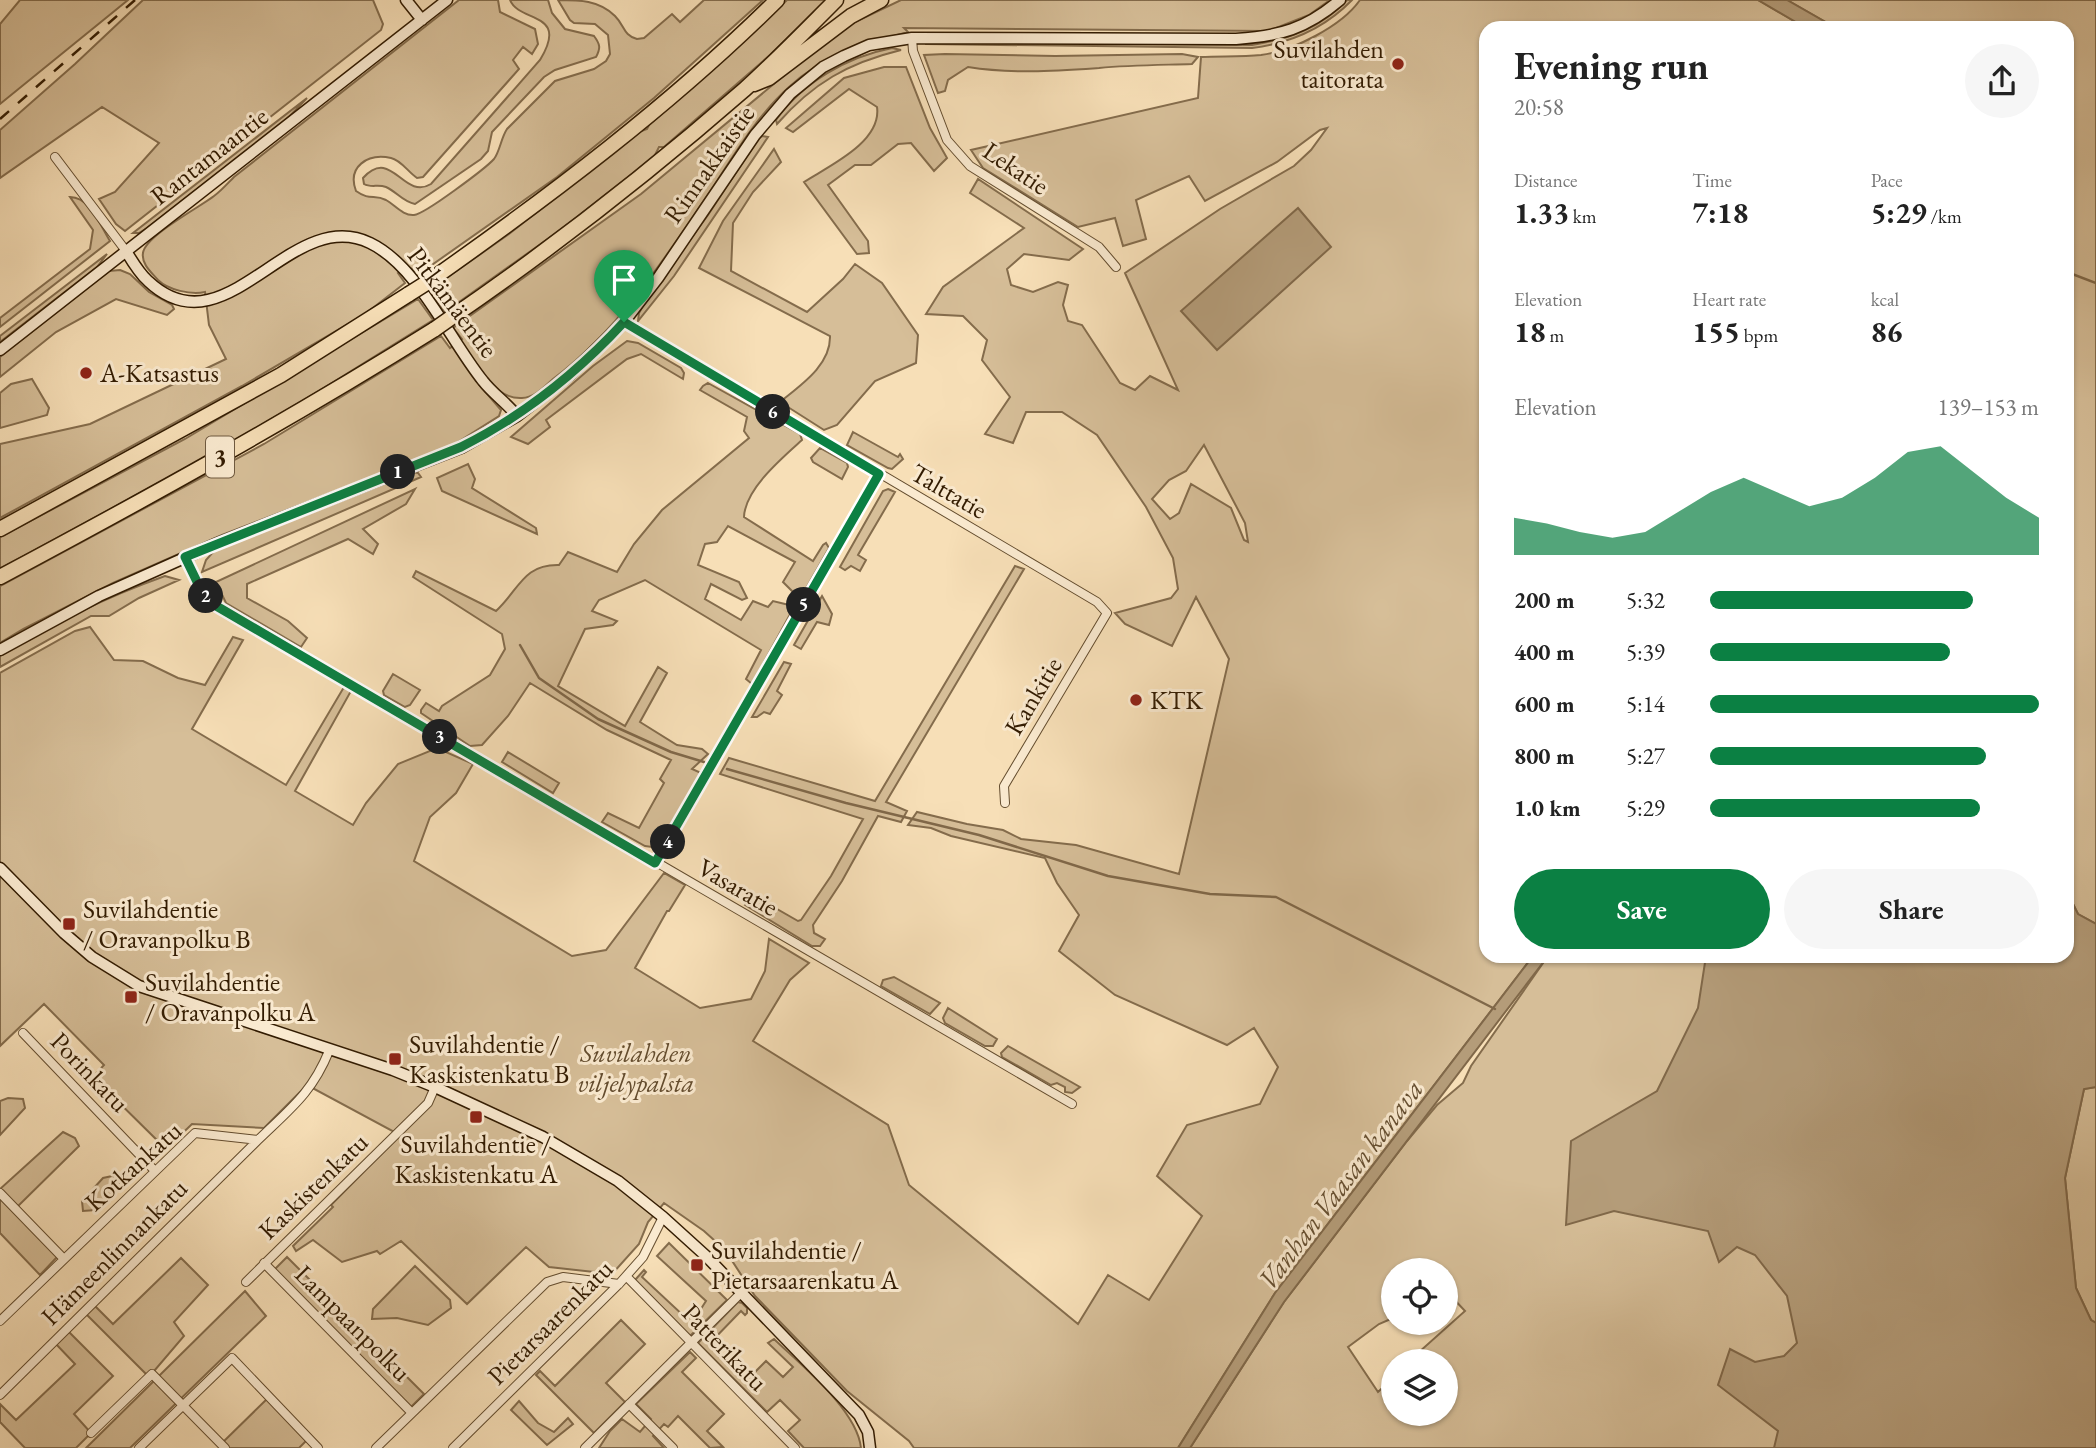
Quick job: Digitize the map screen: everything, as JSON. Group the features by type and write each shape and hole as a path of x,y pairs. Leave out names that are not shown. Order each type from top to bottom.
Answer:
{"highway":[{"name":"3","path":"0,529 281,375 428,282 556,189 668,99 777,0"},
{"name":"3","path":"0,577 325,398 435,329 576,228 746,87 836,0"},
{"path":"746,87 769,78 851,16 881,0"}],"street":[{"path":"406,0 422,20"},
{"name":"Rantamaantie","path":"0,350 447,0"},
{"name":"Rinnakkaistie","path":"0,650 99,596 185,557 461,447 517,416 571,374 624,322 658,278 760,129 790,94 823,67 844,56 869,45 912,38 1261,37 1295,30 1340,0"},
{"name":"Lekatie","path":"912,38 913,51 947,140 970,166 1099,247 1116,267"},
{"path":"55,157 126,251"},
{"name":"Pitkämäentie","path":"126,251 146,279 160,292 174,299 197,302 234,291 260,276 284,257 312,242 348,237 368,241 392,256 410,274 484,383 517,416"},
{"name":"Talttatie","path":"624,322 1097,602 1107,614"},
{"path":"655,863 879,474"},
{"name":"Vasaratie","path":"185,557 201,590 218,607 1072,1104"},
{"name":"Kankitie","path":"1005,803 1004,786 1107,614"},
{"path":"0,868 64,933 92,957 125,978 163,995 393,1070 435,1087 543,1137 618,1181 663,1217 859,1415 869,1432 870,1448"},
{"name":"Porinkatu","path":"23,1033 155,1171"},
{"path":"258,1140 309,1090 320,1074 329,1051"},
{"name":"Kaskistenkatu","path":"246,1282 428,1102 435,1087"},
{"name":"Kotkankatu","path":"0,1321 195,1133 258,1140"},
{"name":"Hämeenlinnankatu","path":"0,1395 258,1140"},
{"path":"0,1193 63,1258"},
{"name":"Pietarsaarenkatu","path":"453,1448 626,1276 643,1257 663,1217"},
{"name":"Lampaanpolku","path":"264,1264 411,1412"},
{"name":"Patterikatu","path":"626,1276 795,1448"},
{"path":"376,1448 547,1282 563,1277 619,1283"},
{"path":"585,1448 741,1293"},
{"path":"139,1448 232,1358 318,1448"},
{"path":"91,1433 152,1374 225,1448"},
{"path":"629,1404 673,1448"}],"green space":[{"path":"20,0 128,0 0,104 0,24"},
{"path":"143,0 373,0 383,24 381,30 125,231 116,224 99,199 115,192 159,143 102,107 0,178 0,130"},
{"path":"459,0 498,0 500,12 535,29 538,44 532,54 523,47 513,60 519,69 423,177 417,178 391,158 367,160 357,169 354,175 356,191 365,196 386,200 410,215 430,207 489,164 496,156 507,129 555,81 594,69 606,61 610,54 608,35 595,24 574,23 558,0 581,1 602,7 615,16 629,35 637,39 644,38 672,14 680,22 704,0 763,0 654,98 557,177 419,274 409,267 398,273 405,283 365,314 242,386 0,518 0,444 90,424 226,359 209,325 205,292 193,293 168,287 145,265 143,253 153,238 217,194 234,177"},
{"path":"510,0 548,0 552,13 565,29 594,36 599,46 596,57 555,70 544,77 492,132 488,151 481,159 415,204 386,187 364,184 363,178 373,170 382,168 390,170 413,186 431,184 540,60 548,44 549,33 546,26 515,7"},
{"path":"787,0 826,0 770,55 664,147 659,147 654,157 559,231 445,312 428,291 509,234 639,132 647,129"},
{"path":"901,0 1330,0 1309,15 1268,31 904,28 908,32 831,58 789,87 768,109 642,289 601,337 539,391 526,398 516,398 495,388 483,374 476,381 501,410 499,416 450,447 222,535 113,583 0,643 0,586 264,444 441,336 450,348 462,339 453,328 641,194 810,54 853,23"},
{"path":"1347,0 1352,0 1318,27 1293,38 1252,48 925,44 1252,45 1304,31 1326,18"},
{"name":"Suvilahden viljelypalsta","path":"1360,0 1758,0 1794,21 1479,21 1479,963 1528,963 1275,1293 1178,1448 914,1448 847,1391 755,1296 725,1250 704,1231 664,1203 648,1222 639,1244 612,1274 549,1267 526,1247 467,1304 401,1241 380,1254 377,1251 342,1262 313,1240 296,1251 293,1246 400,1135 307,1085 264,1128 192,1124 166,1149 93,1077 104,1065 44,1004 0,1046 0,673 75,631 90,627 114,660 143,661 178,678 205,685 233,637 243,640 192,729 286,785 344,687 351,691 295,791 353,825 366,803 398,764 437,748 473,764 456,793 430,817 414,861 572,956 606,950 664,873 685,885 635,968 700,1008 751,999 765,971 769,939 809,963 790,980 753,1041 888,1125 909,1185 1078,1324 1108,1275 1149,1300 1202,1216 1157,1176 1187,1125 1260,1104 1278,1067 1254,1028 1227,1045 1115,995 1059,951 1079,915 1057,883 1045,858 951,836 931,828 908,825 917,812 1003,830 1021,839 1076,845 1179,874 1229,659 1196,597 1172,646 1125,624 1115,613 1171,598 1178,589 1173,558 1146,507 1097,435 1062,412 1026,412 1013,443 985,434 1010,397 982,360 987,340 963,316 926,314 943,287 1024,228 970,193 978,179 1083,249 1069,260 1024,254 1007,269 1011,285 1033,292 1058,282 1068,285 1063,305 1068,321 1082,325 1120,383 1135,390 1150,376 1178,390 1125,273 1220,209 1294,166 1311,150 1327,128 1320,130 1277,162 1205,201 1189,176 1136,200 1146,239 1123,246 1115,218 1078,227 983,168 971,150 1198,98 1201,57 1274,53 1316,36 1341,19","holes":["1204,445 1245,523 1248,542 1244,540 1231,508 1191,484 1179,513 1170,519 1152,499 1169,480 1186,471"]},
{"path":"1787,0 2096,0 2096,924 2078,914 2074,906 2074,21 1824,21"},
{"path":"892,48 901,50 848,68 804,97 777,124 776,120 787,106 827,73 859,58"},
{"path":"1182,54 1198,57 1192,64 1049,71 1001,71 968,67 948,80 945,91 938,93 924,55"},
{"path":"884,67 906,67 930,128 947,158 934,171 911,143 898,144 871,165 855,165 828,185 868,241 869,253 857,254 804,182 852,152 863,142 876,120 877,107 849,89 793,132 786,128 844,78"},
{"path":"307,98 285,121 147,228 133,233"},
{"path":"762,136 768,137 674,276 638,321 646,300"},
{"path":"774,149 781,162 753,192 733,223 731,271 807,312 843,279 855,264 882,283 918,335 916,363 875,381 837,425 824,430 780,402 820,365 826,356 830,336 699,268 723,221"},
{"path":"70,197 77,198 89,207 110,241 0,327 0,318 90,249 93,230"},
{"path":"107,254 97,267 0,342 0,336"},
{"path":"120,270 130,274 149,292 172,305 174,309 167,315 116,299 56,332 0,377 0,357 109,271"},
{"path":"418,299 433,320 208,456 0,569 0,537 185,439"},
{"path":"627,341 638,343 681,368 683,379 641,354 627,359 546,420 550,427 528,444 511,437 593,366"},
{"path":"32,379 49,408 47,415 0,428 0,393 11,384"},
{"path":"708,383 800,434 802,440 758,485 746,506 744,517 813,561 823,545 826,543 829,548 800,599 783,582 795,562 728,526 717,542 705,544 698,565 739,582 747,598 742,600 711,584 705,599 741,620 753,601 768,607 773,601 789,605 793,609 752,684 746,679 761,650 645,580 599,600 592,611 617,621 613,625 585,629 558,686 625,726 658,667 667,673 640,722 677,745 702,749 708,754 692,769 701,773 662,839 652,847 645,846 602,822 608,813 639,828 664,783 660,779 671,760 607,730 530,683 508,716 482,745 470,746 421,713 426,703 439,711 442,706 490,675 505,649 502,634 413,577 416,571 496,611 529,574 547,566 559,565 568,552 617,572 634,544 662,510 749,438 744,431 747,417 700,390"},
{"path":"853,432 898,457 900,454 903,459 892,469 888,468 847,445"},
{"path":"820,448 847,463 848,467 842,479 813,462 811,458"},
{"path":"468,464 475,479 472,488 536,528 537,534 442,491 437,478"},
{"path":"412,472 421,477 202,572 206,560 214,551"},
{"path":"415,489 406,504 363,529 378,544 373,554 348,539 247,584 247,598 288,621 307,638 301,647 226,603 216,582"},
{"path":"888,489 895,492 858,555 866,560 860,571 851,566 845,570 840,567 883,491"},
{"path":"1015,566 1024,569 886,802 907,811 901,822 878,816 842,881 813,925 814,933 825,939 820,946 812,946 745,905 751,894 798,921 801,920 831,876 863,819 720,774 729,758 875,801"},
{"path":"165,576 179,580 139,598 109,616 91,616 0,667 0,656 39,633 102,602"},
{"path":"822,596 832,614 829,625 817,622 801,649 794,645"},
{"path":"784,662 791,664 777,691 782,695 770,714 764,712 752,717"},
{"path":"393,674 420,690 410,705 405,707 384,695 383,691"},
{"path":"508,752 559,783 553,793 502,762"},
{"path":"1543,963 1896,963 1819,1448 1190,1448 1284,1302 1437,1105 1463,1083 1471,1066","holes":["1381,1258 1458,1258 1458,1304 1465,1311 1458,1317 1458,1335 1438,1335 1422,1349 1458,1349 1458,1426 1381,1426 1381,1389 1378,1392 1348,1347 1381,1323"]},
{"path":"894,977 940,1003 930,1014 881,986 883,980"},
{"path":"948,1008 997,1039 993,1046 985,1046 945,1023 943,1018"},
{"path":"1008,1046 1080,1087 1072,1093 1065,1092 1065,1087 1057,1083 1051,1085 1002,1057 1001,1053"},
{"path":"2096,1087 2096,1323 2091,1320 2076,1288 2065,1178 2084,1089"},
{"path":"8,1098 23,1099 25,1108 0,1135 0,1101"},
{"path":"63,1132 75,1138 79,1146 13,1211 58,1256 40,1275 0,1233 0,1189"},
{"path":"103,1178 118,1178 121,1183 96,1210 83,1211 82,1201"},
{"path":"669,1243 727,1300 690,1336 635,1280 644,1270 646,1272 642,1277 687,1319 694,1313 697,1315 706,1301 657,1256"},
{"path":"287,1257 424,1394 411,1407 274,1270"},
{"path":"181,1258 208,1285 174,1322 184,1336 149,1377 84,1312 92,1303 113,1324"},
{"path":"415,1266 450,1300 451,1308 428,1325 397,1318 372,1319 373,1309"},
{"path":"245,1291 266,1316 130,1448 86,1448"},
{"path":"738,1302 747,1308 747,1313 745,1315 741,1311 709,1344 743,1377 753,1374 766,1361 783,1377 793,1367 768,1343 774,1339 839,1404 857,1433 861,1448 804,1448 788,1431 800,1420 780,1400 767,1412 698,1343"},
{"path":"621,1320 645,1344 606,1383 625,1402 594,1433 536,1375 540,1371 555,1386"},
{"path":"66,1329 113,1376 74,1414 91,1433 76,1448 25,1448 0,1422 0,1404 16,1420 75,1364 54,1342"},
{"path":"690,1352 696,1358 682,1372 724,1414 707,1431 723,1447 710,1448 678,1416 668,1427 664,1424 653,1436 664,1448 599,1448 622,1419 640,1432 651,1419 636,1404"},
{"path":"269,1397 309,1438 299,1448 225,1448 221,1444"},
{"path":"519,1401 538,1423 554,1432 568,1418 573,1424 547,1445 511,1410"}],"shaded area":[{"path":"1758,0 1787,0 1824,21 1794,21"},
{"path":"1298,208 1331,247 1217,350 1181,311"},
{"path":"2074,906 2078,914 2096,924 2096,1087 2084,1089 2065,1178 2076,1288 2091,1320 2096,1323 2096,1448 1774,1448 1778,1431 1718,1385 1730,1349 1755,1362 1784,1356 1797,1343 1787,1296 1755,1255 1737,1247 1719,1262 1708,1231 1614,1211 1566,1225 1571,1141 1657,1091 1698,1008 1705,963 2074,963"},
{"path":"1528,963 1543,963 1284,1302 1190,1448 1178,1448 1275,1293"}],"waterway":[{"path":"2074,275 2096,283"},
{"path":"520,645 539,678 598,719 671,752 704,762"},
{"path":"727,769 846,803 979,835 1108,876 1210,894 1276,897 1495,1009"}],"railway":[{"path":"0,119 135,0"}],"place":[{"name":"Suvilahden taitorata","path":"1398,64"},
{"name":"A-Katsastus","path":"86,373"},
{"name":"KTK","path":"1136,700"},
{"name":"Suvilahdentie / Oravanpolku B","path":"69,924"},
{"name":"Suvilahdentie / Oravanpolku A","path":"131,997"},
{"name":"Suvilahdentie / Kaskistenkatu B","path":"395,1059"},
{"name":"Suvilahdentie / Kaskistenkatu A","path":"476,1117"},
{"name":"Suvilahdentie / Pietarsaarenkatu A","path":"697,1265"}],"route":[{"path":"624,322 879,474 655,863 218,607 195,581 185,557 484,436 517,416 571,374 624,322"}],"water label":[{"name":"Vanhan Vaasan kanava","path":"1340,1184"}]}
